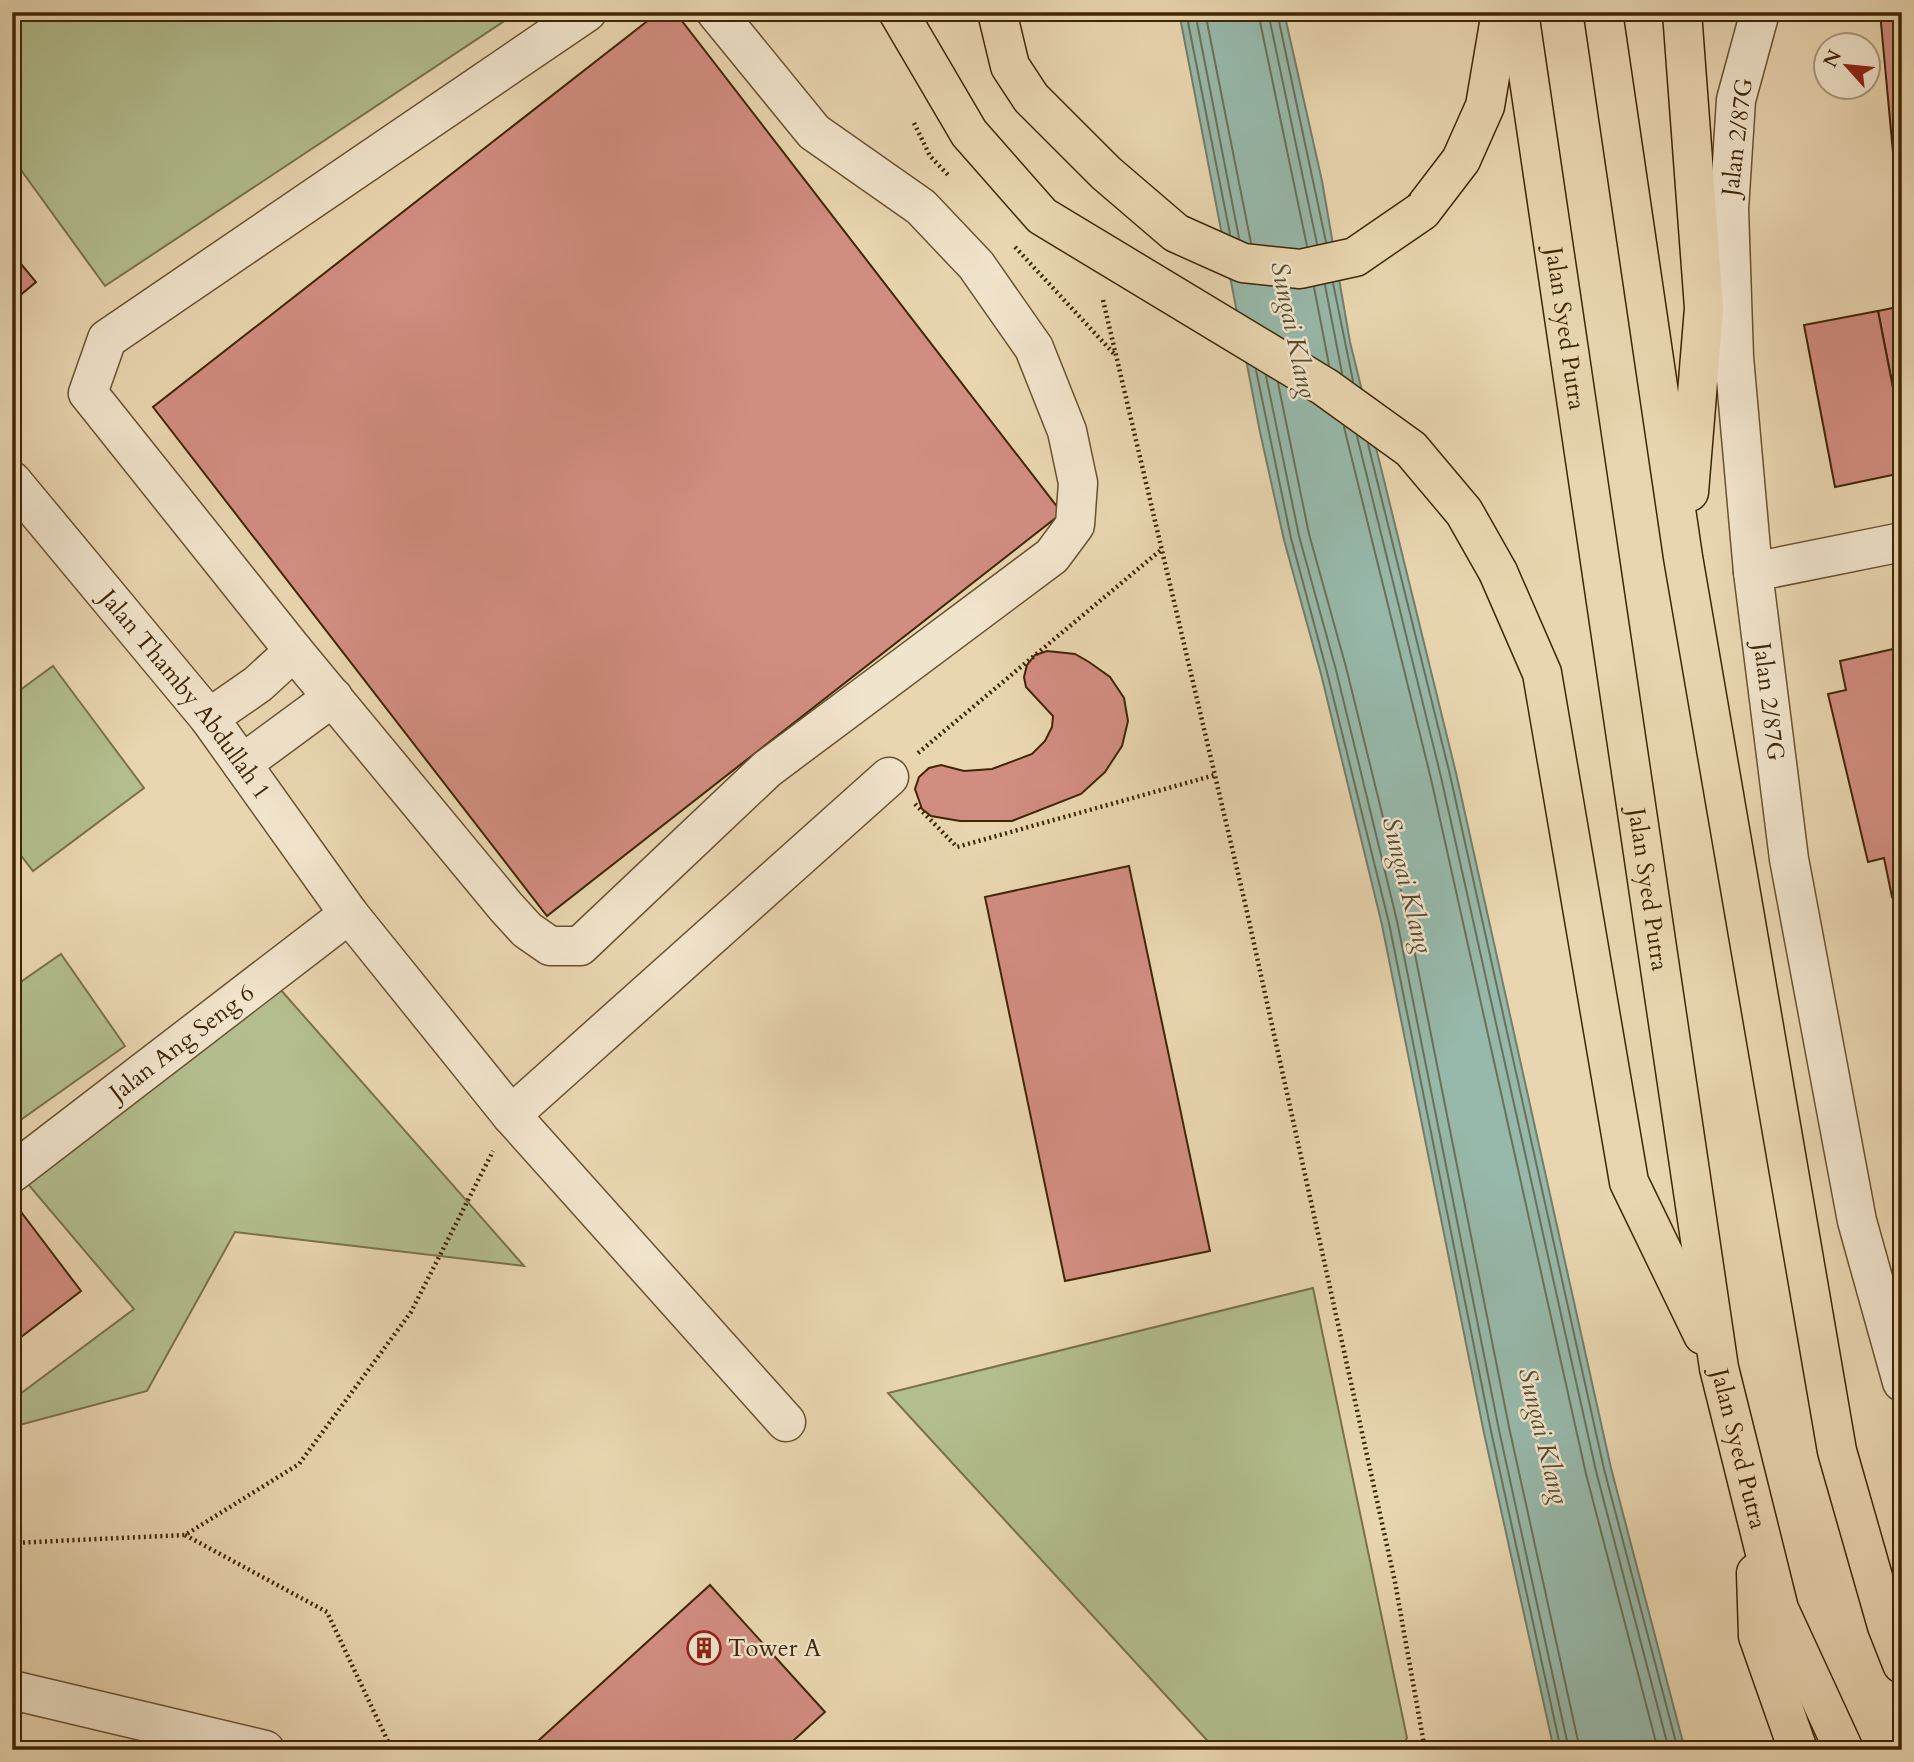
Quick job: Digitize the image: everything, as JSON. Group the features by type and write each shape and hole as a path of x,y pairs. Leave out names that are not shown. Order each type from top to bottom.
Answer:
{"main road":[{"path":"898,12 969,133 1042,216 1325,387 1411,449 1464,512 1498,572 1542,673 1629,1182 1719,1368"},
{"path":"997,12 1010,66 1031,98 1105,173 1177,233 1243,263 1300,269 1355,257 1422,211 1461,160 1485,106 1501,12"},
{"name":"Jalan Syed Putra","path":"1519,12 1719,1368 1779,1609 1844,1750"},
{"path":"1603,12 1684,557 1837,1451 1887,1626 1902,1664"},
{"path":"1617,12 1632,211"},
{"path":"1682,12 1704,308 1684,557"},
{"path":"1755,1513 1758,1636 1798,1750"}],"street":[{"path":"587,12 107,339 88,393 294,651 527,930 550,946 580,946 767,769 1052,556 1075,525 1078,483 1067,431 1034,348 976,265 921,207 814,132 716,12"},
{"name":"Jalan 2/87G","path":"1760,12 1737,100 1729,209 1734,357 1753,572 1791,872 1857,1221 1902,1382"},
{"name":"Jalan Thamby Abdullah 1","path":"12,481 209,718 349,914 511,1115 786,1422"},
{"path":"1753,572 1902,542"},
{"path":"209,718 258,684 294,651"},
{"path":"242,764 333,697"},
{"path":"511,1115 889,777"},
{"name":"Jalan Ang Seng 6","path":"12,1173 349,914"},
{"path":"12,1690 265,1750"}],"path":[{"path":"1100,286 1215,775 1395,1582 1424,1748"},
{"path":"1162,549 889,777 957,847 1215,775"},
{"path":"12,1543 185,1535 299,1464 411,1312 511,1115"},
{"path":"185,1535 327,1612 392,1750"}],"green space":[{"path":"12,12 518,12 105,286 21,170 12,176"},
{"path":"53,666 144,788 33,871 12,844 12,696"},
{"path":"61,954 125,1046 12,1126 12,988"},
{"path":"280,989 524,1266 235,1232 147,1391 12,1427 12,1400 134,1309 27,1183"},
{"path":"1313,1288 1407,1738 1400,1750 1216,1750 888,1393"}],"water":[{"name":"Sungai Klang","path":"1179,12 1284,12 1322,181 1350,342 1456,773 1611,1468 1685,1750 1554,1750 1484,1433 1382,925 1321,674 1284,540 1260,432"}],"building":[{"path":"659,12 675,12 1062,513 547,916 153,407"},
{"path":"1880,12 1902,12 1901,239 1882,32"},
{"path":"12,253 36,282 12,302"},
{"path":"1902,306 1902,434 1878,311"},
{"path":"1878,311 1902,434 1902,473 1835,487 1804,325"},
{"path":"1902,647 1902,895 1892,897 1884,858 1868,862 1828,694 1846,690 1840,661"},
{"path":"1047,651 1075,654 1089,662 1110,677 1124,698 1128,721 1122,746 1105,772 1081,794 1012,821 960,821 931,816 922,809 915,789 919,777 929,768 941,765 964,771 992,769 1032,754 1045,741 1052,727 1053,716 1026,687 1024,677 1027,665 1035,655"},
{"path":"1129,866 1210,1251 1065,1281 985,897"},
{"path":"15,1204 81,1291 12,1344 12,1206"},
{"name":"Tower A","path":"710,1585 825,1712 783,1750 528,1750"}],"place":[{"name":"Tower A","path":"704,1648"}]}
